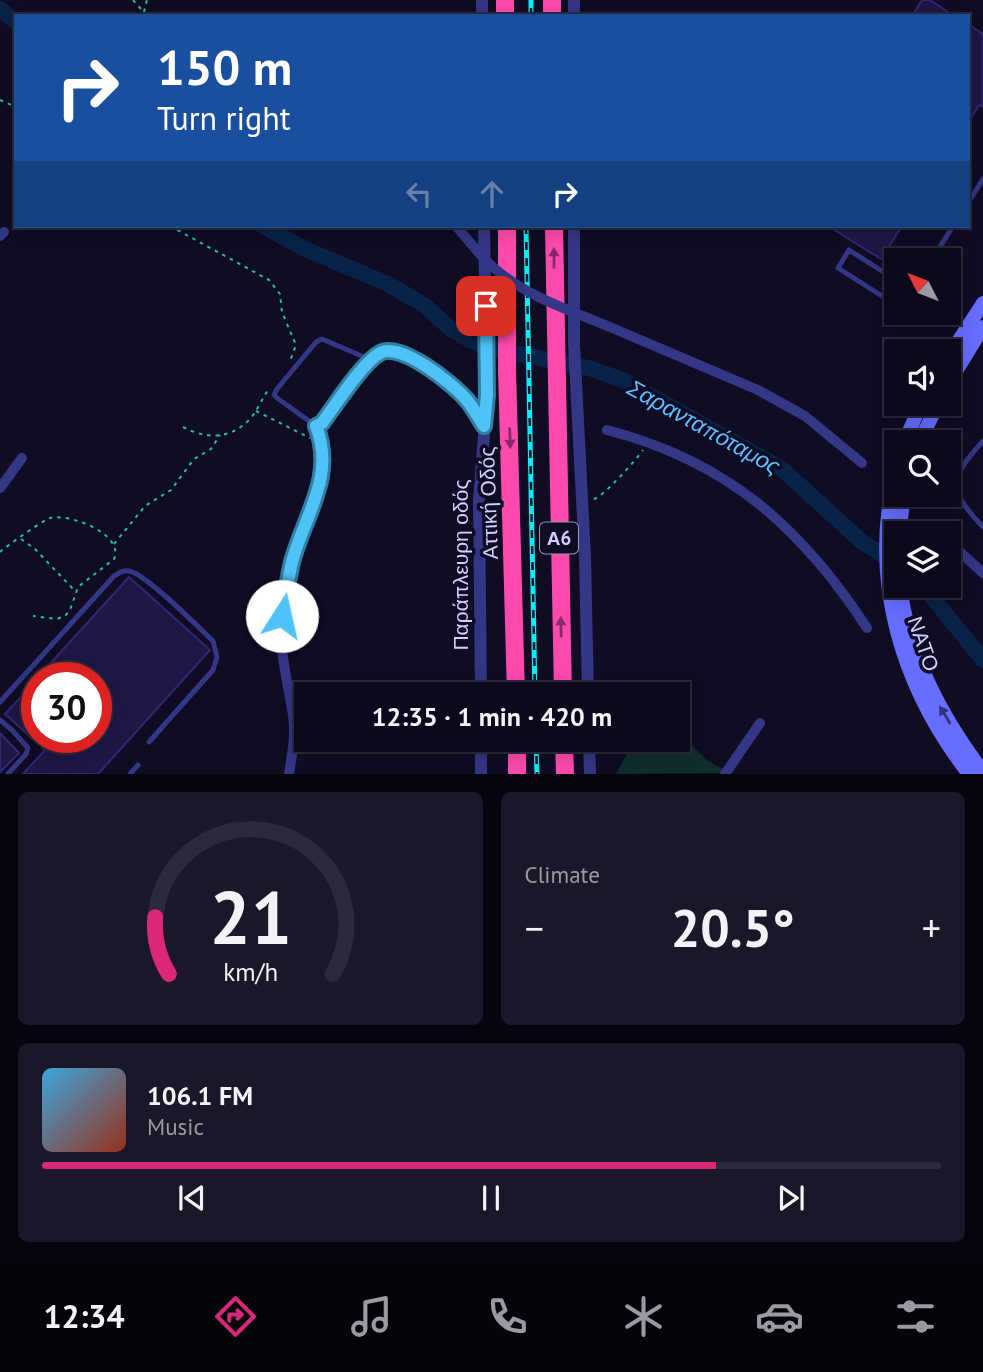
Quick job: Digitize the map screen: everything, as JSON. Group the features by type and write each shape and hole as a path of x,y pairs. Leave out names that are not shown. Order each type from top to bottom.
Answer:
{"highway":[{"name":"Αττική Οδός","path":"507,228 507,370 516,682"},
{"name":"Α6","path":"554,228 554,339 563,682"},
{"path":"517,752 517,774"},
{"path":"564,752 565,774"}],"main road":[{"path":"960,339 983,303"},
{"path":"961,363 983,327"},
{"name":"ΝΑΤΟ","path":"894,507 895,521"},
{"name":"ΝΑΤΟ","path":"899,507 886,548 897,611 915,686 940,732 969,774"},
{"name":"ΝΑΤΟ","path":"899,598 897,611 906,627 925,678 950,723 983,772"}],"street":[{"path":"459,228 493,267 512,281 547,301 758,390 805,416 862,463"},
{"name":"Παράπλευρη οδός","path":"481,682 479,500 487,365 484,228"},
{"path":"573,228 575,384 583,502 588,682"},
{"path":"428,367 468,401 484,426"},
{"path":"607,430 677,454 759,502 785,524 818,560 867,628"},
{"path":"289,774 294,717 283,654 282,616 292,562 317,496 319,444"},
{"path":"0,488 22,458"},
{"path":"961,553 983,573"},
{"path":"725,774 760,723"},
{"path":"481,752 481,774"},
{"path":"589,752 590,774"}],"lane":[{"path":"970,200 983,179"},
{"path":"939,248 952,228"},
{"path":"884,272 849,250 838,268 884,297"},
{"path":"319,444 316,426 274,395 316,342 322,339 371,360"},
{"path":"316,426 322,423 371,360 384,350 394,351 428,367"},
{"path":"983,441 964,463 957,478 957,497 983,527"},
{"path":"0,702 114,576 129,570 152,584 213,640 217,649 213,670 149,741"},
{"path":"0,720 28,748 8,774"},
{"path":"130,774 138,765"}],"path":[{"path":"133,0 144,12"},
{"path":"144,12 147,0"},
{"path":"173,228 203,246 263,275 276,287 282,312 296,345 296,352 284,369"},
{"path":"183,426 203,436 220,435 242,425 270,387"},
{"path":"255,410 319,444"},
{"path":"114,545 145,506 171,490 194,458 211,450 220,435"},
{"path":"583,502 600,497 615,478 634,463 647,443"},
{"path":"0,552 43,520 58,516 86,523 114,545 114,559 78,587 71,610 65,616 57,619 33,615"},
{"path":"20,539 35,549 77,592"}],"green space":[{"path":"690,744 708,761 731,773 616,774 628,752 690,752"}],"building":[{"path":"922,0 930,0 951,14 913,14"},
{"path":"970,25 983,34 983,107 979,105 970,120"},
{"path":"831,228 901,228 888,248 884,248 881,259"},
{"path":"129,577 210,650 98,774 23,774 42,753 112,753 112,662 52,662"},
{"path":"21,696 21,728 5,714"},
{"path":"0,733 19,753 0,772"}],"waterway":[{"name":"Σαρανταπόταμος","path":"0,9 14,20"},
{"name":"Σαρανταπόταμος","path":"267,228 305,249 388,284 424,305 452,330 470,340 494,349 589,368 623,380 782,469 861,541 884,556"},
{"name":"Σαρανταπόταμος","path":"933,598 983,660"}],"railway":[{"path":"531,0 531,14"},
{"path":"526,228 535,682"},
{"path":"536,752 537,774"}],"route":[{"path":"282,616 292,562 314,508 320,483 321,447 316,426 322,423 371,360 384,350 394,351 428,367 451,384 468,401 484,426 487,395 486,306"}]}
